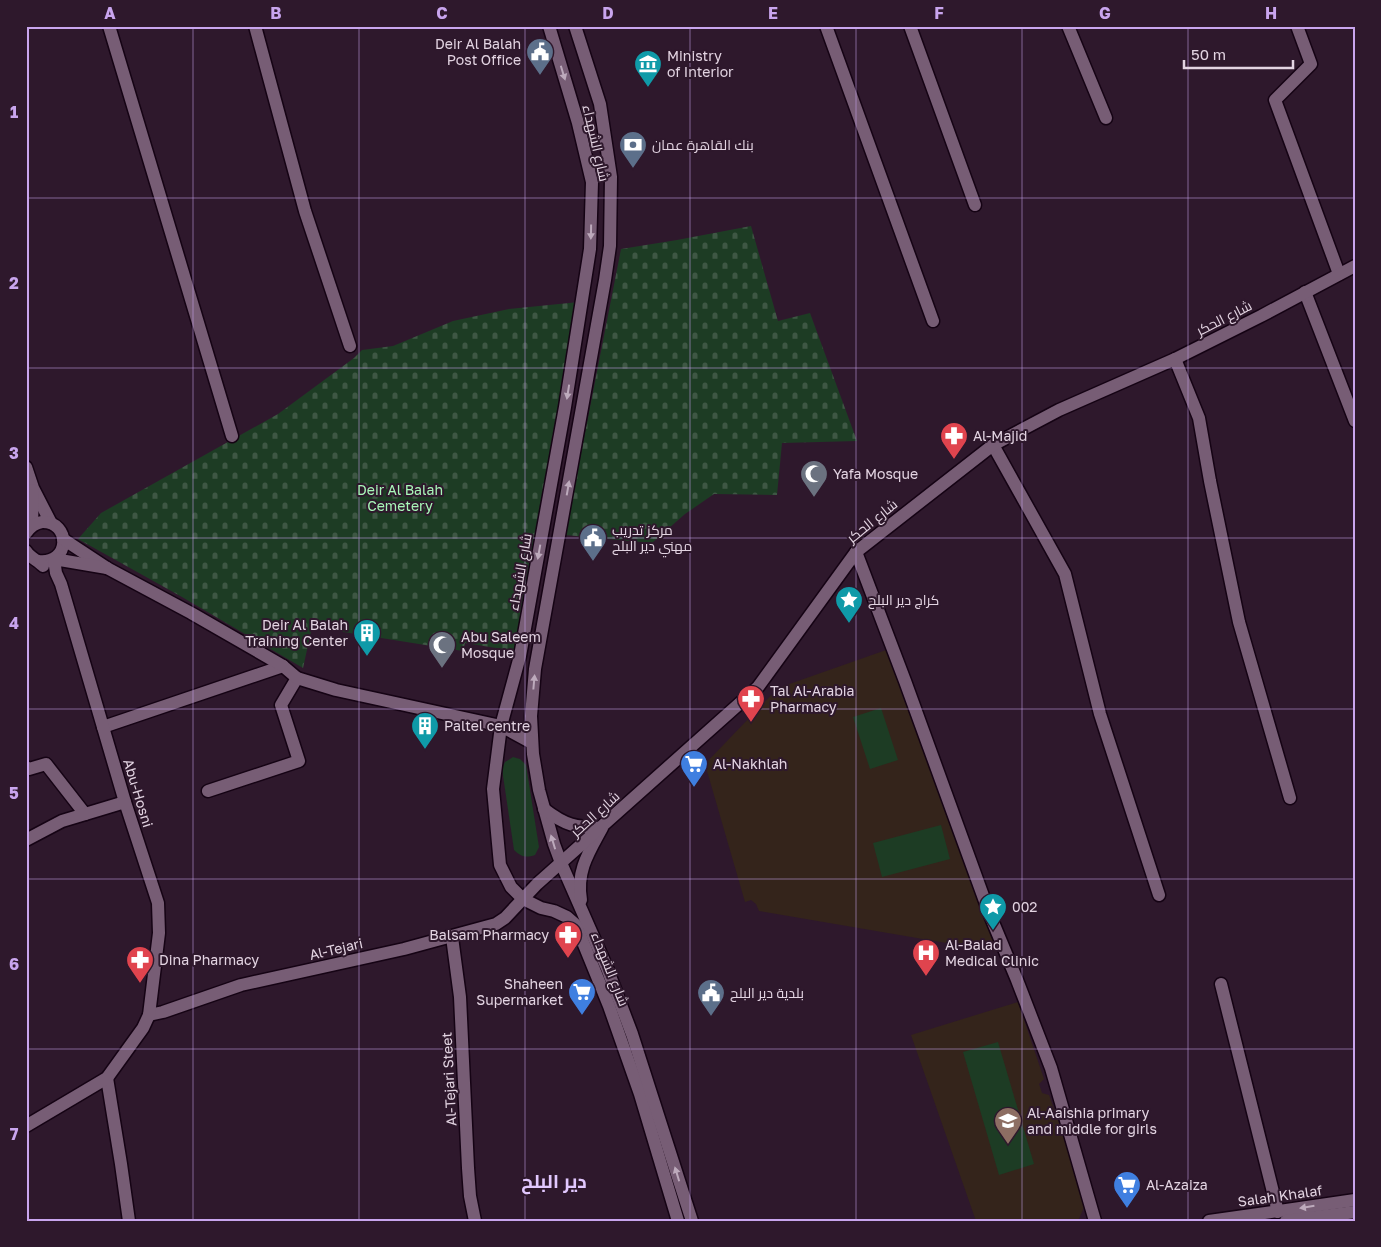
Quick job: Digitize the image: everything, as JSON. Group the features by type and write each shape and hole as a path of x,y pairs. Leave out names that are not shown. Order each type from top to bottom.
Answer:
{"street":[{"path":"109,26 232,436"},
{"path":"255,26 305,211 350,346"},
{"name":"شارع الشهداء","path":"549,26 578,123 592,182 590,249 565,407 520,656 501,726 493,789 500,865 510,887 523,899 541,908 567,917 576,925 612,1015 640,1094 678,1221"},
{"name":"شارع الشهداء","path":"575,26 600,104 606,141 611,177 610,246 535,668 531,716 532,743 544,809 554,844 607,968 632,1034 692,1221"},
{"path":"826,26 933,321"},
{"path":"910,26 975,205"},
{"path":"1068,26 1106,118"},
{"path":"1297,26 1311,64 1274,100 1339,274"},
{"name":"شارع الحكر","path":"523,899 537,884 758,687 856,552 993,446 1059,410 1175,359 1355,266"},
{"path":"1305,292 1355,421"},
{"path":"1175,359 1199,418 1239,622 1290,798"},
{"path":"993,446 1065,574 1100,714 1159,895"},
{"path":"26,467 33,488 51,524"},
{"path":"28,528 33,488"},
{"path":"28,528 38,523 51,524 57,527 64,539 61,552 54,559 45,562 38,561"},
{"path":"64,539 107,568 191,613 283,666 298,678 336,690 501,726 532,743"},
{"name":"Abu-Hosni","path":"26,551 61,584"},
{"path":"856,552 906,681 990,915 1051,1068 1095,1221"},
{"path":"54,559 107,568"},
{"name":"Abu-Hosni","path":"54,559 56,573 61,584 125,802 158,904 159,932 149,1015"},
{"path":"103,727 283,666"},
{"path":"208,791 299,761 281,705 298,678"},
{"path":"26,766 29,769 46,764 85,814"},
{"path":"26,840 62,821 125,802"},
{"path":"544,809 566,824 602,828 583,862 580,896 584,912"},
{"name":"Al-Tejari","path":"149,1015 242,985 404,949 496,924 505,918 523,899"},
{"name":"Al-Tejari Steet","path":"452,936 460,997 468,1168 470,1196 475,1221"},
{"path":"1221,984 1282,1216 1355,1212"},
{"path":"26,1126 107,1078 143,1028 149,1015"},
{"path":"107,1078 129,1221"},
{"name":"Salah Khalaf","path":"1209,1221 1282,1216 1355,1200"}],"shaded area":[{"path":"889,649 999,952 759,911 756,904 751,900 745,902 705,764 778,688"},
{"name":"Al-Aaishia primary and middle for girls","path":"1018,1002 1044,1079 1039,1084 1042,1093 1049,1095 1085,1196 1085,1205 1078,1221 976,1221 911,1035"}],"green space":[{"path":"751,226 778,321 810,313 857,441 782,443 777,495 714,494 685,514 652,543 565,535 621,249"},
{"name":"Deir Al Balah Cemetery","path":"579,302 515,651 465,643 463,651 312,627 303,668 78,539 101,513 278,414 354,358 362,350 393,346 453,321 509,309"},
{"path":"881,708 898,760 870,769 853,717"},
{"path":"513,757 520,759 526,765 539,847 535,855 524,856 514,850 502,769 505,762"},
{"path":"941,825 950,859 882,877 873,843"},
{"path":"998,1042 1034,1164 999,1175 963,1052"}],"place":[{"name":"Deir Al Balah Post Office","path":"540,76"},
{"name":"Ministry of Interior","path":"648,88"},
{"name":"بنك القاهرة عمان","path":"633,169"},
{"name":"Al-Majid","path":"954,460"},
{"name":"Yafa Mosque","path":"814,498"},
{"name":"مركز تدريب مهني دير البلح","path":"593,562"},
{"name":"كراج دير البلح","path":"849,624"},
{"name":"Deir Al Balah Training Center","path":"367,657"},
{"name":"Abu Saleem Mosque","path":"442,669"},
{"name":"Tal Al-Arabia Pharmacy","path":"751,723"},
{"name":"Paltel centre","path":"425,750"},
{"name":"Al-Nakhlah","path":"694,788"},
{"name":"002","path":"993,931"},
{"name":"Balsam Pharmacy","path":"568,959"},
{"name":"Al-Balad Medical Clinic","path":"926,977"},
{"name":"Dina Pharmacy","path":"140,984"},
{"name":"Shaheen Supermarket","path":"582,1016"},
{"name":"بلدية دير البلح","path":"711,1017"},
{"name":"Al-Aaishia primary and middle for girls","path":"1008,1145"},
{"name":"Al-Azaiza","path":"1127,1209"}],"district":[{"name":"دير البلح","path":"554,1181"}]}
